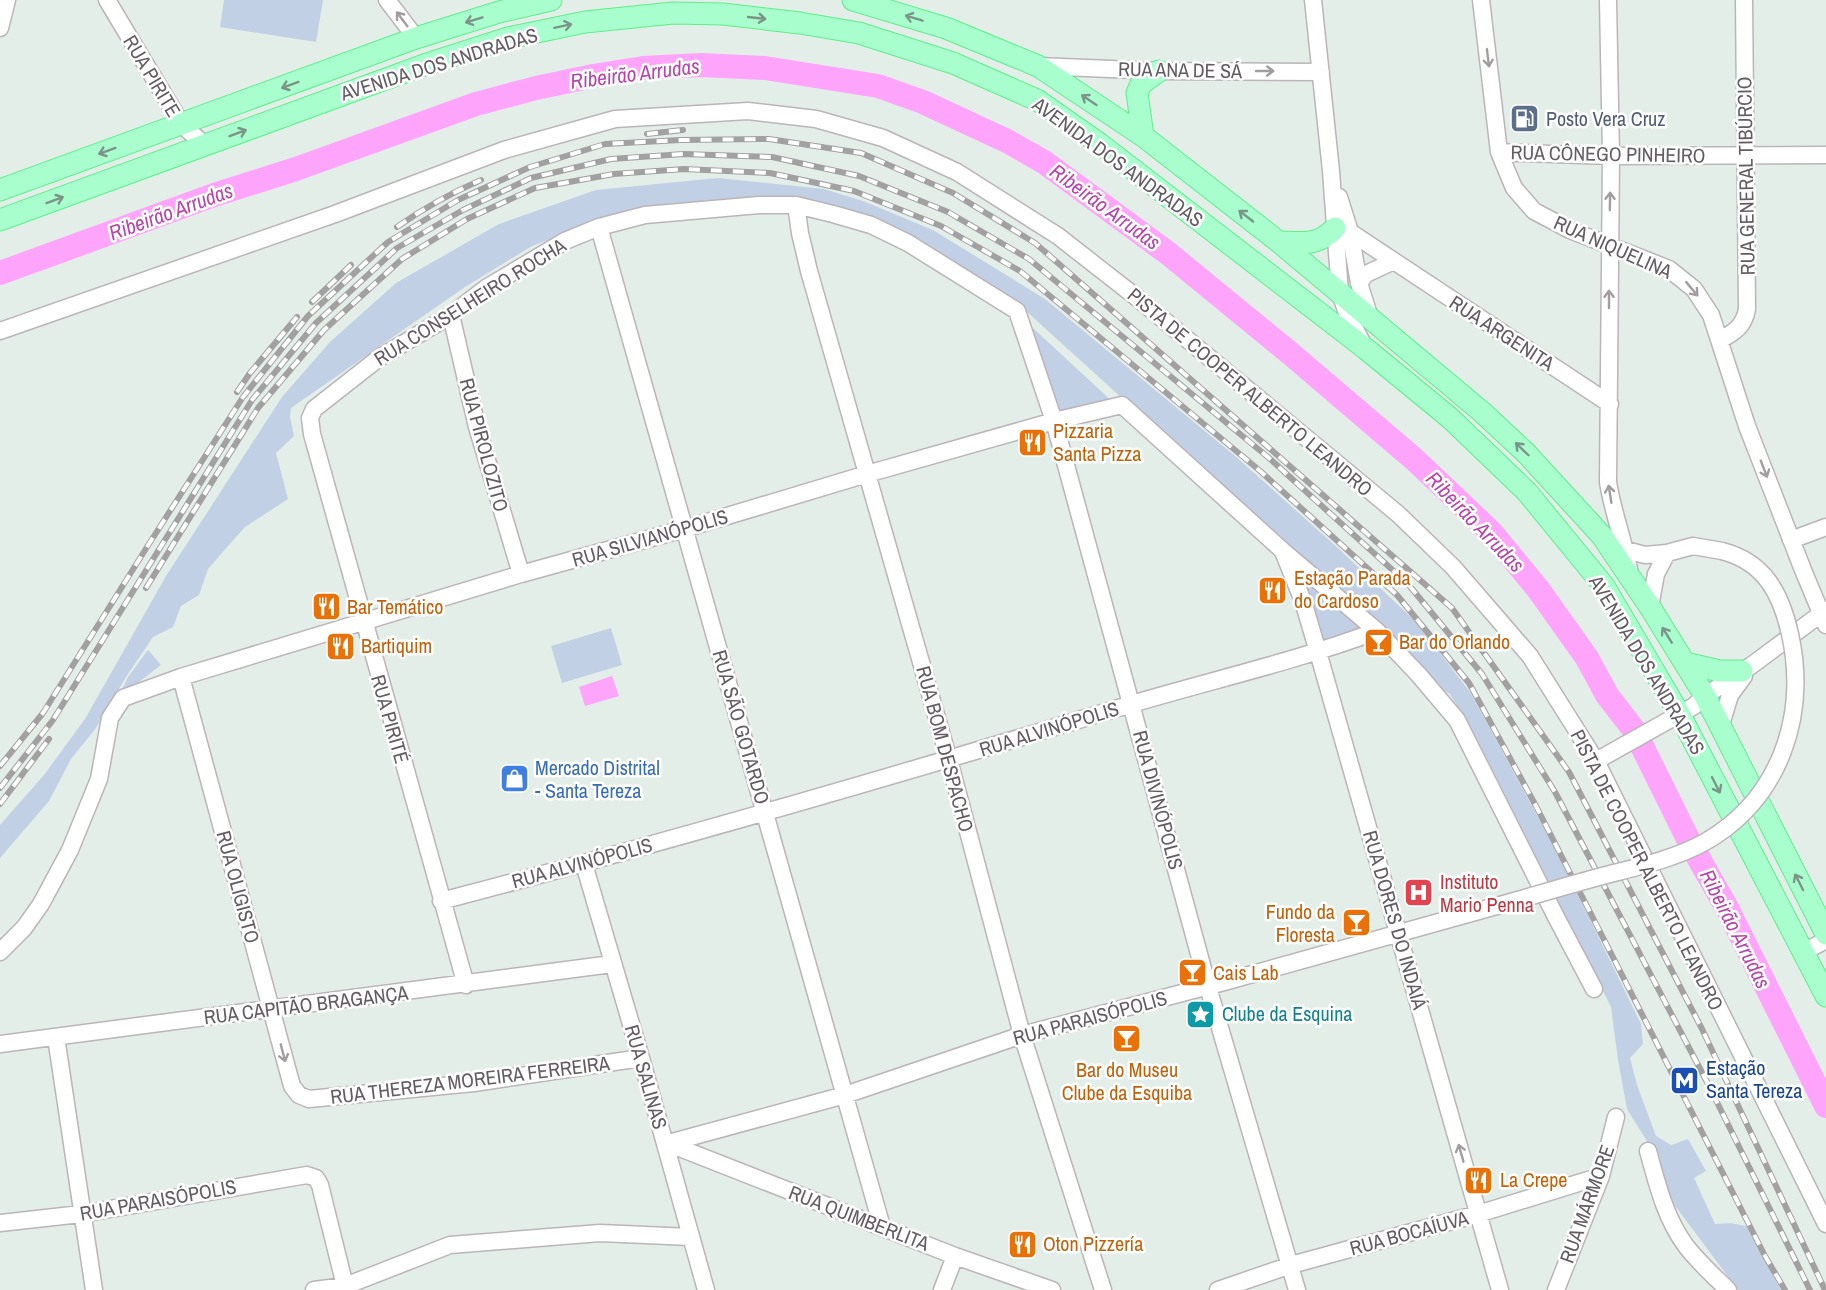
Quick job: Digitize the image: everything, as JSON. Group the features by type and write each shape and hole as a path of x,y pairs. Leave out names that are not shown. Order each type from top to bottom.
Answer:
{"main road":[{"name":"AVENIDA DOS ANDRADAS","path":"0,190 182,125 496,6 551,0"},
{"name":"AVENIDA DOS ANDRADAS","path":"861,1 946,28 1038,66 1143,136 1279,242 1482,412 1526,453 1602,536 1685,663 1705,696 1826,934"},
{"name":"AVENIDA DOS ANDRADAS","path":"0,220 424,65 508,38 585,22 673,13 723,14 859,33 953,63 1037,100 1100,144 1366,349 1450,418 1527,492 1604,586 1680,715 1826,996"},
{"path":"416,38 425,48 424,65"},
{"path":"953,63 1038,66"},
{"path":"1143,136 1137,93 1141,84 1159,70"},
{"path":"1279,242 1313,242 1342,230"},
{"path":"1602,536 1626,550"},
{"path":"1685,663 1720,670 1747,668"}],"street":[{"path":"0,28 7,0"},
{"name":"RUA PIRITE","path":"107,0 182,125 205,145"},
{"path":"387,0 416,38"},
{"path":"1313,0 1331,171 1342,230 1370,318"},
{"name":"RUA NIQUELINA","path":"1481,0 1499,152 1514,188 1534,211 1570,230 1669,269 1694,289 1711,315 1747,426 1791,540 1824,616"},
{"path":"1608,0 1611,156 1608,482 1612,507 1626,550 1631,579"},
{"name":"RUA GENERAL TIBÚRCIO","path":"1720,340 1736,331 1745,319 1747,309 1744,0"},
{"name":"RUA ANA DE SÁ","path":"1038,66 1322,72"},
{"name":"PISTA DE COOPER ALBERTO LEANDRO","path":"0,331 324,217 504,150 615,119 748,111 816,119 883,138 957,172 1058,236 1136,297 1398,514 1453,567 1530,656 1596,761 1826,1224"},
{"name":"RUA CÔNEGO PINHEIRO","path":"1499,152 1611,156 1826,155"},
{"name":"RUA CONSELHEIRO ROCHA","path":"310,418 319,403 379,358 451,315 486,288 565,241 599,227 645,215 759,205 796,206 871,225 908,243 1017,311"},
{"name":"RUA BOM DESPACHO","path":"796,206 809,272 949,760 1022,1035 1103,1290"},
{"name":"RUA SÃO GOTARDO","path":"599,227 882,1227"},
{"path":"1342,230 1340,293 1348,316 1366,349"},
{"name":"RUA ARGENITA","path":"1342,230 1394,261 1610,404"},
{"path":"1359,283 1366,274 1394,261"},
{"name":"RUA DIVINÓPOLIS","path":"1017,311 1054,422 1209,987 1298,1290"},
{"name":"RUA PIROLOZITO","path":"451,315 477,427 521,574"},
{"name":"RUA SILVIANÓPOLIS","path":"181,677 521,574 684,530 867,474 1122,405 1283,551"},
{"name":"RUA PIRITÉ","path":"310,418 312,434 363,623 466,985"},
{"path":"1791,540 1826,527"},
{"name":"RUA PARAISÓPOLIS","path":"666,1144 845,1095 1022,1035 1209,987 1641,866 1704,842 1724,829 1760,795 1773,777 1786,742 1795,697 1794,652 1783,607 1773,586 1743,558 1722,551 1692,546 1667,554 1645,555 1626,550"},
{"path":"1283,551 1377,631 1457,720 1594,989"},
{"name":"RUA DORES DO INDAIÁ","path":"1283,551 1303,601 1318,652 1500,1290"},
{"path":"1650,607 1656,574 1667,554"},
{"path":"1596,761 1680,715 1824,616"},
{"name":"RUA ALVINÓPOLIS","path":"441,901 584,864 949,760 1131,704 1318,652 1377,631"},
{"path":"1720,728 1730,695 1747,668"},
{"path":"0,952 24,928 42,904 70,850 99,779 110,718 116,706 123,698 181,677"},
{"name":"RUA OLIGISTO","path":"181,677 292,1086 299,1095"},
{"name":"RUA SALINAS","path":"584,864 706,1290"},
{"path":"1804,952 1826,940"},
{"name":"RUA CAPITÃO BRAGANÇA","path":"0,1044 466,985 612,964"},
{"path":"56,1037 94,1290"},
{"name":"RUA THEREZA MOREIRA FERREIRA","path":"299,1095 309,1099 474,1083 641,1058"},
{"name":"RUA MÁRMORE","path":"1556,1290 1601,1176 1616,1117"},
{"name":"RUA QUIMBERLITA","path":"666,1144 955,1256 1052,1290"},
{"path":"1648,1151 1663,1203 1674,1226 1686,1245 1728,1290"},
{"name":"RUA PARAISÓPOLIS","path":"0,1223 81,1214 300,1175 316,1178 323,1192 345,1288"},
{"name":"RUA BOCAÍUVA","path":"1218,1290 1291,1265 1478,1214 1601,1176"},
{"path":"314,1290 345,1288 450,1245 600,1233 691,1237"},
{"path":"942,1290 955,1256"}],"shaded area":[{"path":"224,0 323,0 316,42 220,27"},
{"path":"718,178 824,189 863,201 933,230 1045,299 1235,456 1415,621 1470,692 1556,850 1641,1024 1643,1044 1630,1058 1637,1085 1656,1136 1671,1145 1688,1139 1706,1171 1694,1178 1715,1224 1730,1223 1746,1226 1781,1290 1738,1290 1673,1203 1655,1154 1627,1109 1611,1007 1480,745 1450,694 1439,688 1015,301 929,252 797,203 605,220 532,246 465,287 291,408 290,417 294,436 276,453 288,499 245,527 208,569 199,595 181,606 173,627 153,637 96,728 71,759 49,801 0,858 0,825 44,775 85,719 166,576 282,397 330,342 396,283 499,224 596,190"},
{"path":"1021,317 1115,404 1055,417"},
{"path":"1292,561 1369,631 1324,647"},
{"path":"611,628 622,665 562,683 551,646"},
{"path":"148,650 161,665 130,689 121,692 128,677"},
{"path":"612,676 619,696 585,706 579,687"}],"waterway":[{"name":"Ribeirão Arrudas","path":"0,273 214,195 296,169 476,104 593,76 643,68 701,65 765,68 878,86 923,102 1007,141 1044,162 1169,254 1414,459 1491,532 1538,589 1587,658 1607,695 1634,730 1690,843 1728,910 1826,1106"}],"railway":[{"path":"647,134 683,130"},
{"path":"0,766 43,713 243,397 308,316 388,242 458,200 530,167 605,144 769,139 861,153 953,193 1035,243 1452,608 1569,772 1702,1029 1825,1290"},
{"path":"0,788 53,720 252,400 316,323 397,248 463,210 531,178 611,159 684,154 772,157 859,176 948,212 1029,259 1269,458 1408,584 1482,674 1555,792 1707,1082 1810,1290"},
{"path":"146,588 258,408 324,330 402,259 467,219 535,188 614,174 684,169 770,173 854,191 941,226 1020,271 1259,470 1397,595 1469,683 1536,806 1765,1256 1785,1290"},
{"path":"397,227 438,201 481,180"},
{"path":"312,302 351,265"},
{"path":"237,392 297,317"},
{"path":"0,804 49,739"}],"place":[{"name":"Posto Vera Cruz","path":"1525,119"},
{"name":"Pizzaria Santa Pizza","path":"1032,443"},
{"name":"Estação Parada do Cardoso","path":"1273,590"},
{"name":"Bar Temático","path":"326,607"},
{"name":"Bar do Orlando","path":"1378,642"},
{"name":"Bartiquim","path":"340,646"},
{"name":"Mercado Distrital - Santa Tereza","path":"514,779"},
{"name":"Instituto Mario Penna","path":"1419,893"},
{"name":"Fundo da Floresta","path":"1356,923"},
{"name":"Cais Lab","path":"1192,973"},
{"name":"Clube da Esquina","path":"1201,1014"},
{"name":"Bar do Museu Clube da Esquiba","path":"1127,1039"},
{"name":"Estação Santa Tereza","path":"1685,1080"},
{"name":"La Crepe","path":"1479,1180"},
{"name":"Oton Pizzería","path":"1022,1244"}]}
